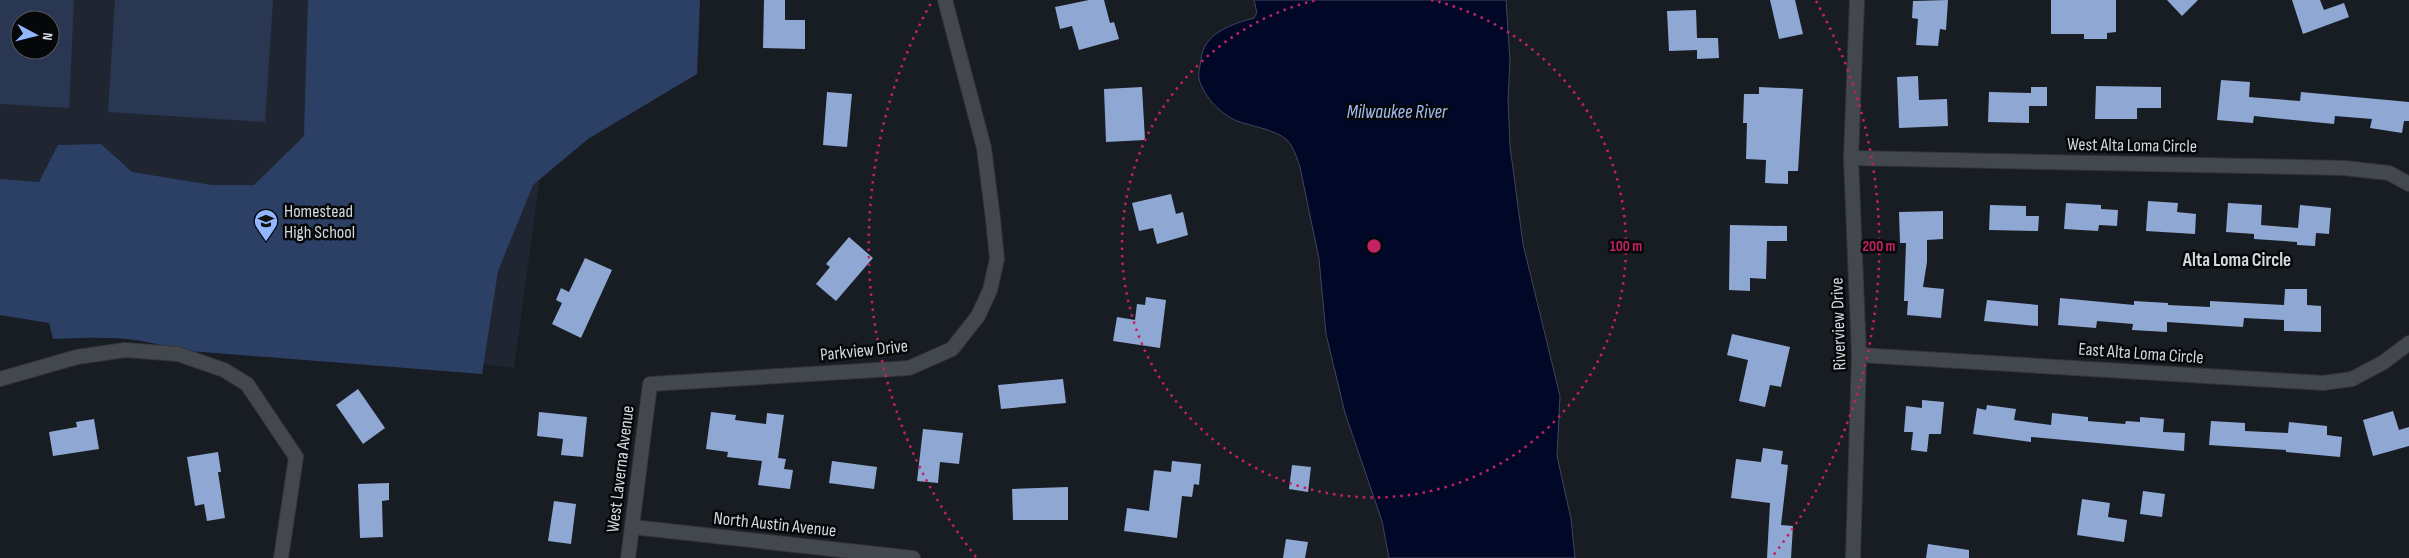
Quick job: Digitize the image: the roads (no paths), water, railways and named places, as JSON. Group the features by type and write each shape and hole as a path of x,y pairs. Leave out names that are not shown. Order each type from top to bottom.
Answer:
{"street":[{"name":"Parkview Drive","path":"650,384 909,368 952,349 978,316 990,290 997,259 993,219 984,148 945,0"},
{"name":"Riverview Drive","path":"1853,558 1859,354 1851,158 1857,0"},
{"name":"West Alta Loma Circle","path":"1851,158 2344,168 2389,173 2409,184"},
{"name":"East Alta Loma Circle","path":"1859,354 2323,384 2352,379 2384,362 2409,343"},
{"path":"0,380 77,357 125,350 153,351 193,358 224,370 247,384 296,457 281,558"},
{"name":"West Laverna Avenue","path":"628,558 650,384"},
{"name":"North Austin Avenue","path":"632,527 913,558"}],"water":[{"name":"Milwaukee River","path":"1254,0 1506,0 1510,62 1508,99 1510,146 1523,244 1560,396 1557,456 1571,519 1575,558 1389,558 1382,521 1345,413 1326,334 1319,259 1300,167 1295,153 1287,140 1271,131 1227,116 1205,93 1199,79 1203,51 1207,43 1220,31 1254,18 1257,13"}],"place":[{"name":"Homestead High School","path":"266,242"}],"district":[{"name":"Alta Loma Circle","path":"2237,259"}]}
